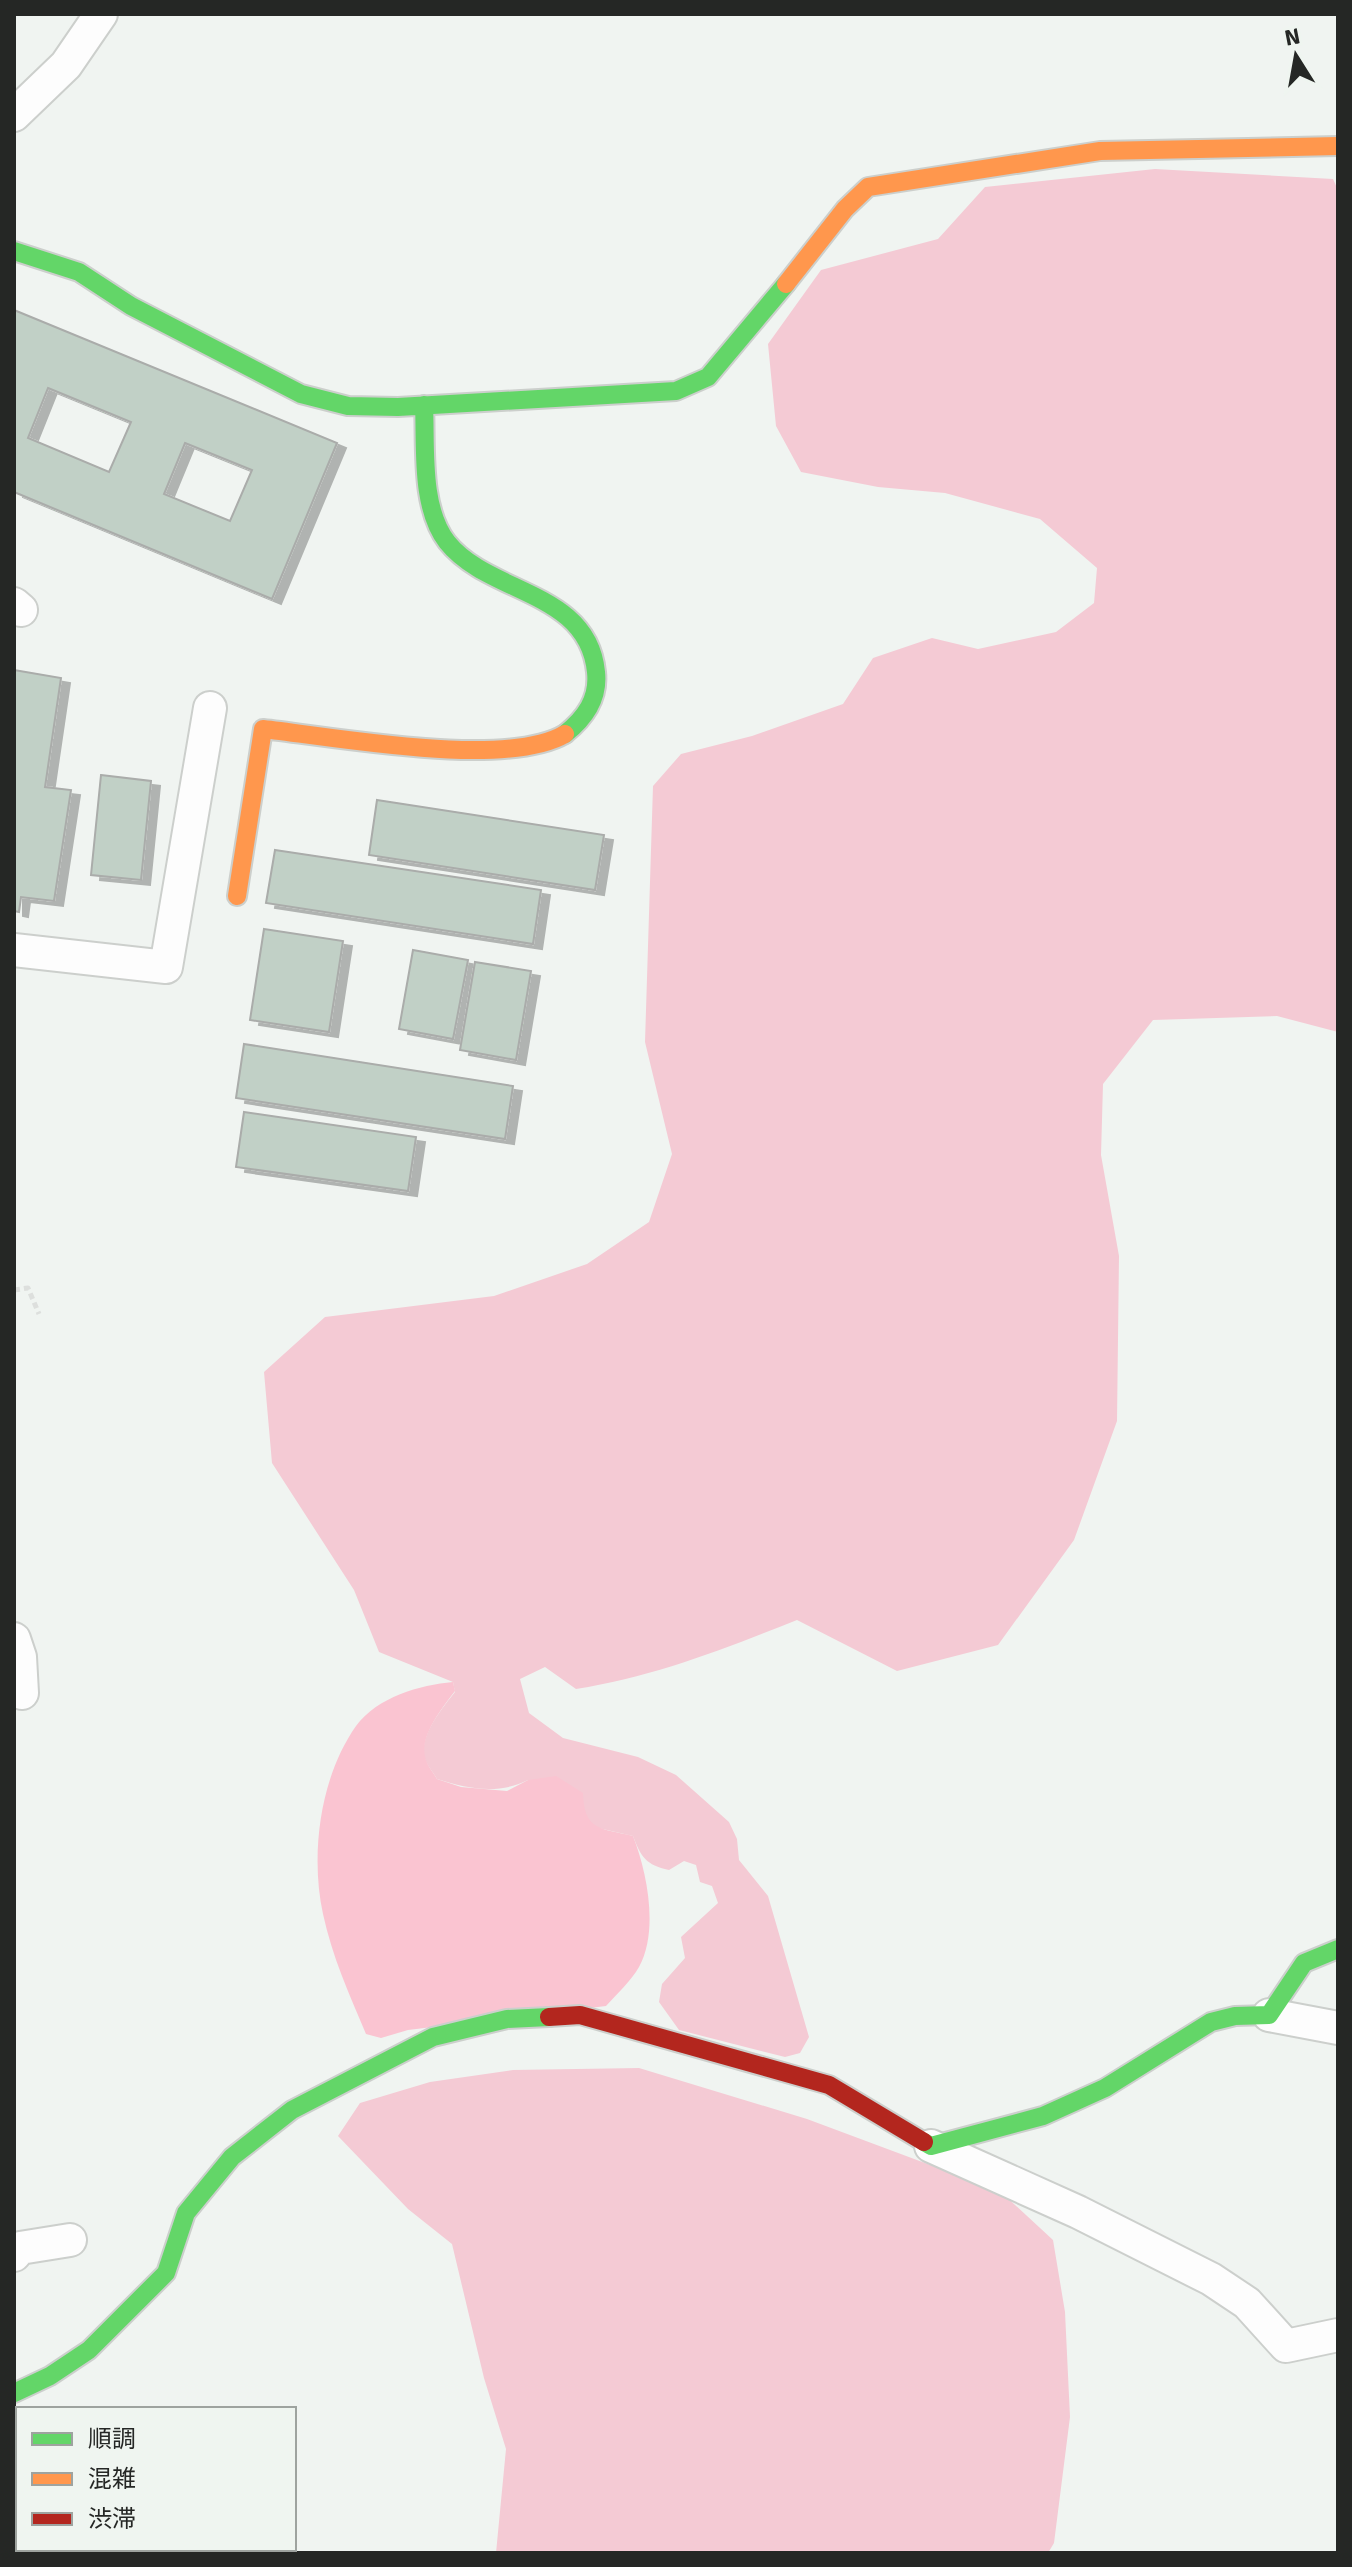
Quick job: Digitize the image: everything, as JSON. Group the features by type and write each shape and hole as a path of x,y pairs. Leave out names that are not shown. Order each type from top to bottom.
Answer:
{"street":[{"path":"14,115 66,65 101,14"},
{"path":"14,251 79,272 131,306 301,394 348,406 424,405 676,391 708,377 728,357 845,209 868,187 903,179 1100,151 1338,146"},
{"path":"237,896 263,729 485,752 515,751 545,747 576,729 592,705 597,676 591,645 572,619 549,600 476,567 446,541 433,509 424,405"},
{"path":"14,950 166,967 210,708"},
{"path":"14,1639 20,1657 22,1693"},
{"path":"1269,2015 1304,1963 1338,1949"},
{"path":"14,2393 50,2376 89,2350 166,2273 186,2213 232,2157 292,2110 433,2037 507,2019 580,2015 829,2085 931,2146 1078,2212 1211,2279 1247,2303 1286,2346 1338,2335"},
{"path":"931,2146 1043,2116 1105,2088 1211,2022 1235,2016 1269,2015 1338,2028"},
{"path":"14,2255 20,2248 70,2240"}],"path":[{"path":"14,1290 28,1288 39,1314"}],"shaded area":[{"path":"1155,169 1333,179 1338,190 1338,1032 1277,1016 1153,1020 1103,1084 1101,1155 1119,1256 1117,1421 1074,1540 998,1645 897,1671 797,1620 688,1661 605,1684 576,1689 545,1667 520,1679 529,1713 563,1738 638,1757 676,1775 729,1822 737,1839 739,1860 768,1896 809,2037 800,2053 785,2057 679,2030 659,2002 662,1984 685,1958 681,1937 718,1903 712,1886 700,1882 696,1865 684,1861 669,1870 655,1866 642,1855 633,1836 594,1827 583,1813 528,1780 506,1788 483,1789 437,1779 424,1756 425,1739 455,1692 453,1682 379,1652 354,1590 272,1463 264,1372 325,1317 494,1296 587,1264 649,1222 672,1154 645,1042 653,786 681,754 752,736 843,704 873,658 932,638 978,649 1056,632 1094,603 1097,568 1040,519 945,493 878,487 801,472 776,426 768,344 821,270 938,239 985,187"},
{"path":"453,1682 455,1691 434,1722 424,1748 427,1762 437,1779 461,1787 507,1791 528,1780 556,1776 583,1793 587,1815 596,1826 633,1836 643,1867 649,1902 645,1953 628,1982 606,2006 408,2030 381,2038 366,2034 342,1975 323,1914 318,1842 326,1792 344,1746 356,1726 375,1707 400,1694"},
{"path":"639,2068 807,2119 1000,2191 1053,2240 1065,2312 1070,2417 1054,2543 1048,2553 496,2553 506,2449 484,2378 452,2244 408,2209 338,2136 360,2103 430,2082 513,2070"}],"building":[{"path":"14,310 337,443 272,599 14,492","holes":["48,388 131,422 109,472 28,438","185,443 252,470 230,521 164,494"]},
{"path":"14,670 61,678 45,787 71,790 54,901 21,897 19,912 14,911"},
{"path":"101,775 151,781 141,880 91,875"},
{"path":"377,800 604,835 595,890 369,855"},
{"path":"275,850 541,890 533,944 266,903"},
{"path":"264,929 343,941 329,1032 250,1020"},
{"path":"413,950 468,960 453,1039 399,1029"},
{"path":"475,962 531,971 516,1060 460,1050"},
{"path":"244,1044 513,1086 505,1139 236,1098"},
{"path":"244,1112 416,1137 408,1191 236,1167"}],"traffic: fast":[{"path":"14,251 79,272 131,306 301,394 348,406 398,407 676,391 708,377 786,284"},
{"path":"424,405 428,494 438,528 447,542 465,559 487,573 556,609 575,625 589,645 596,672 593,699 579,721 565,734"},
{"path":"924,2142 931,2146 1043,2116 1105,2088 1211,2022 1235,2016 1269,2015 1304,1963 1338,1949"},
{"path":"14,2393 50,2376 89,2350 166,2273 186,2213 232,2157 292,2110 433,2037 507,2019 549,2017"}],"traffic: slow":[{"path":"786,284 845,209 868,187 1100,151 1338,146"},
{"path":"237,896 263,729 419,748 463,750 538,744 565,734"}],"traffic: jam":[{"path":"549,2017 580,2015 829,2085 924,2142"}]}
